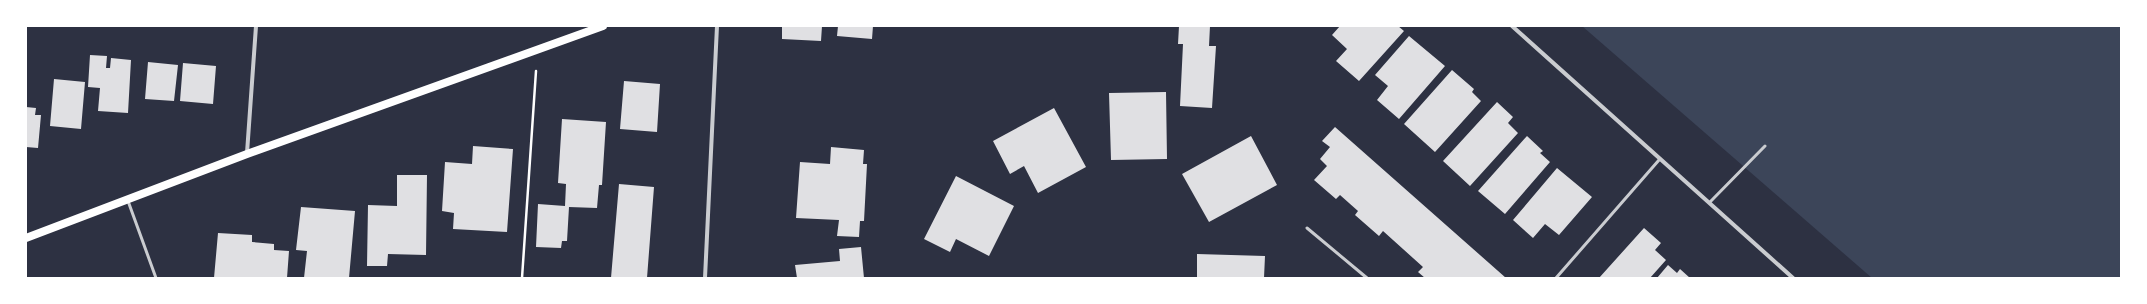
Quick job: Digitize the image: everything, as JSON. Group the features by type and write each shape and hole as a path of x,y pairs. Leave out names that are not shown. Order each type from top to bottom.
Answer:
{"main road":[{"path":"26,238 247,154 537,48 603,26"}],"street":[{"path":"247,154 256,26"},
{"path":"705,278 717,26"},
{"path":"1512,26 1659,160 1710,202 1793,278"}],"lane":[{"path":"1710,202 1765,146"},
{"path":"1556,278 1659,160"},
{"path":"127,199 156,278"},
{"path":"1307,228 1367,278"}],"path":[{"path":"522,278 537,48"}],"shaded area":[{"path":"1582,26 2121,26 2121,278 1872,278"}],"building":[{"path":"782,26 822,26 821,41 782,39"},
{"path":"838,26 873,26 872,39 837,36"},
{"path":"1179,26 1210,26 1209,46 1216,46 1212,108 1180,106 1183,44 1178,44"},
{"path":"1340,26 1398,26 1404,31 1359,81 1336,61 1347,49 1332,35"},
{"path":"1409,36 1445,66 1399,119 1377,100 1388,86 1375,75"},
{"path":"90,55 107,56 106,68 110,68 111,58 131,60 128,113 98,111 100,88 88,87"},
{"path":"148,62 178,65 174,101 145,99"},
{"path":"183,63 216,66 213,104 180,101"},
{"path":"1452,70 1474,89 1472,92 1481,101 1435,152 1404,124"},
{"path":"54,79 85,82 81,129 50,126"},
{"path":"624,81 660,84 657,132 620,129"},
{"path":"1166,92 1167,159 1111,160 1109,93"},
{"path":"1497,102 1513,117 1508,123 1518,133 1470,186 1443,161"},
{"path":"26,107 36,108 35,115 41,115 38,148 26,147"},
{"path":"1054,108 1086,167 1038,193 1024,166 1010,174 993,141"},
{"path":"562,119 606,122 602,185 599,185 597,208 569,207 567,241 562,241 561,248 536,247 538,204 565,206 566,184 558,183"},
{"path":"1335,127 1506,278 1425,278 1418,272 1423,267 1383,231 1379,236 1355,215 1358,211 1340,195 1336,199 1314,180 1327,166 1320,159 1330,147 1322,141"},
{"path":"1251,136 1277,185 1209,222 1182,174"},
{"path":"1527,136 1543,151 1540,153 1550,162 1505,214 1478,191"},
{"path":"473,146 513,149 507,232 453,229 454,213 442,211 445,162 472,164"},
{"path":"831,147 864,150 863,164 867,164 864,221 860,221 859,237 837,236 839,220 796,218 800,162 830,164"},
{"path":"1557,168 1592,197 1559,235 1545,224 1533,238 1513,220"},
{"path":"397,175 427,175 426,255 388,254 387,266 367,266 368,205 397,206"},
{"path":"956,176 1014,206 989,256 956,239 950,252 924,239"},
{"path":"619,184 654,187 647,278 611,278"},
{"path":"301,207 355,211 349,278 304,278 307,251 296,250"},
{"path":"1644,228 1661,243 1655,250 1666,260 1650,278 1599,278"},
{"path":"218,233 252,235 252,242 274,244 274,250 289,251 287,278 214,278"},
{"path":"861,247 864,278 797,278 795,265 840,261 839,249"},
{"path":"1197,254 1265,256 1264,278 1197,278"},
{"path":"1668,265 1677,273 1680,269 1690,278 1657,278"}]}
